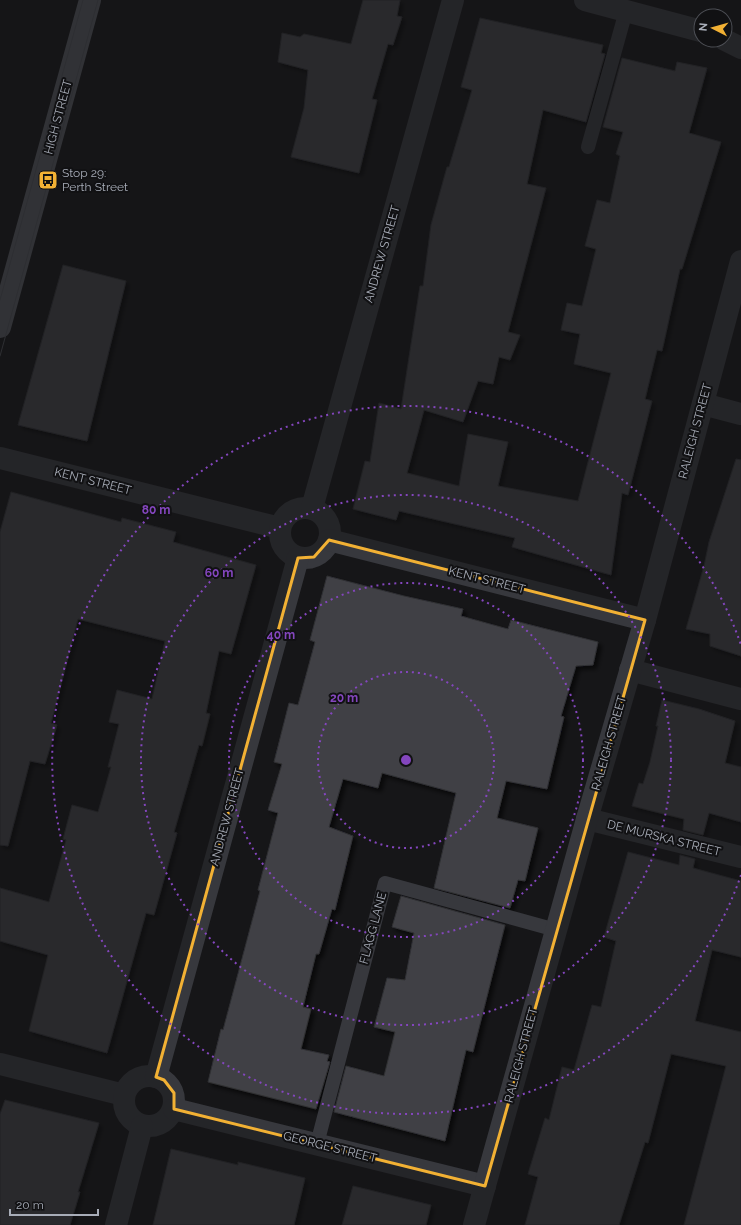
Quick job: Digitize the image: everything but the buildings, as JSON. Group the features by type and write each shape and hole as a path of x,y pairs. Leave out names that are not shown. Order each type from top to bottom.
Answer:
{"main road":[{"name":"HIGH STREET","path":"0,327 90,0"}],"street":[{"name":"ANDREW STREET","path":"312,508 453,0"},
{"path":"585,0 693,29"},
{"name":"RALEIGH STREET","path":"474,1225 587,819 645,620 741,261"},
{"path":"703,404 741,414"},
{"name":"KENT STREET","path":"0,458 280,528"},
{"path":"312,508 319,511 329,524 329,540 321,553 306,559 298,558 290,554 283,546 279,537 280,528 283,520 295,509 312,508"},
{"name":"KENT STREET","path":"329,540 645,620"},
{"name":"ANDREW STREET","path":"156,1077 298,558"},
{"path":"630,670 741,699"},
{"name":"DE MURSKA STREET","path":"587,819 741,857"},
{"path":"0,1064 124,1095"},
{"path":"140,1077 156,1077 164,1080 174,1093 174,1109 165,1122 150,1127 142,1126 135,1123 125,1111 124,1095 127,1088 140,1077"},
{"name":"GEORGE STREET","path":"174,1109 485,1186"},
{"path":"116,1225 142,1126"}],"lane":[{"path":"588,147 626,11"},
{"name":"FLAGG LANE","path":"317,1144 385,884 556,930"}],"highlighted area":[{"path":"329,540 645,620 485,1186 174,1109 174,1093 164,1080 156,1077 298,558 314,557"}],"tram line":[{"path":"0,300 83,0"},
{"path":"0,356 98,0"}],"place":[{"name":"Stop 29: Perth Street","path":"48,180"}]}
